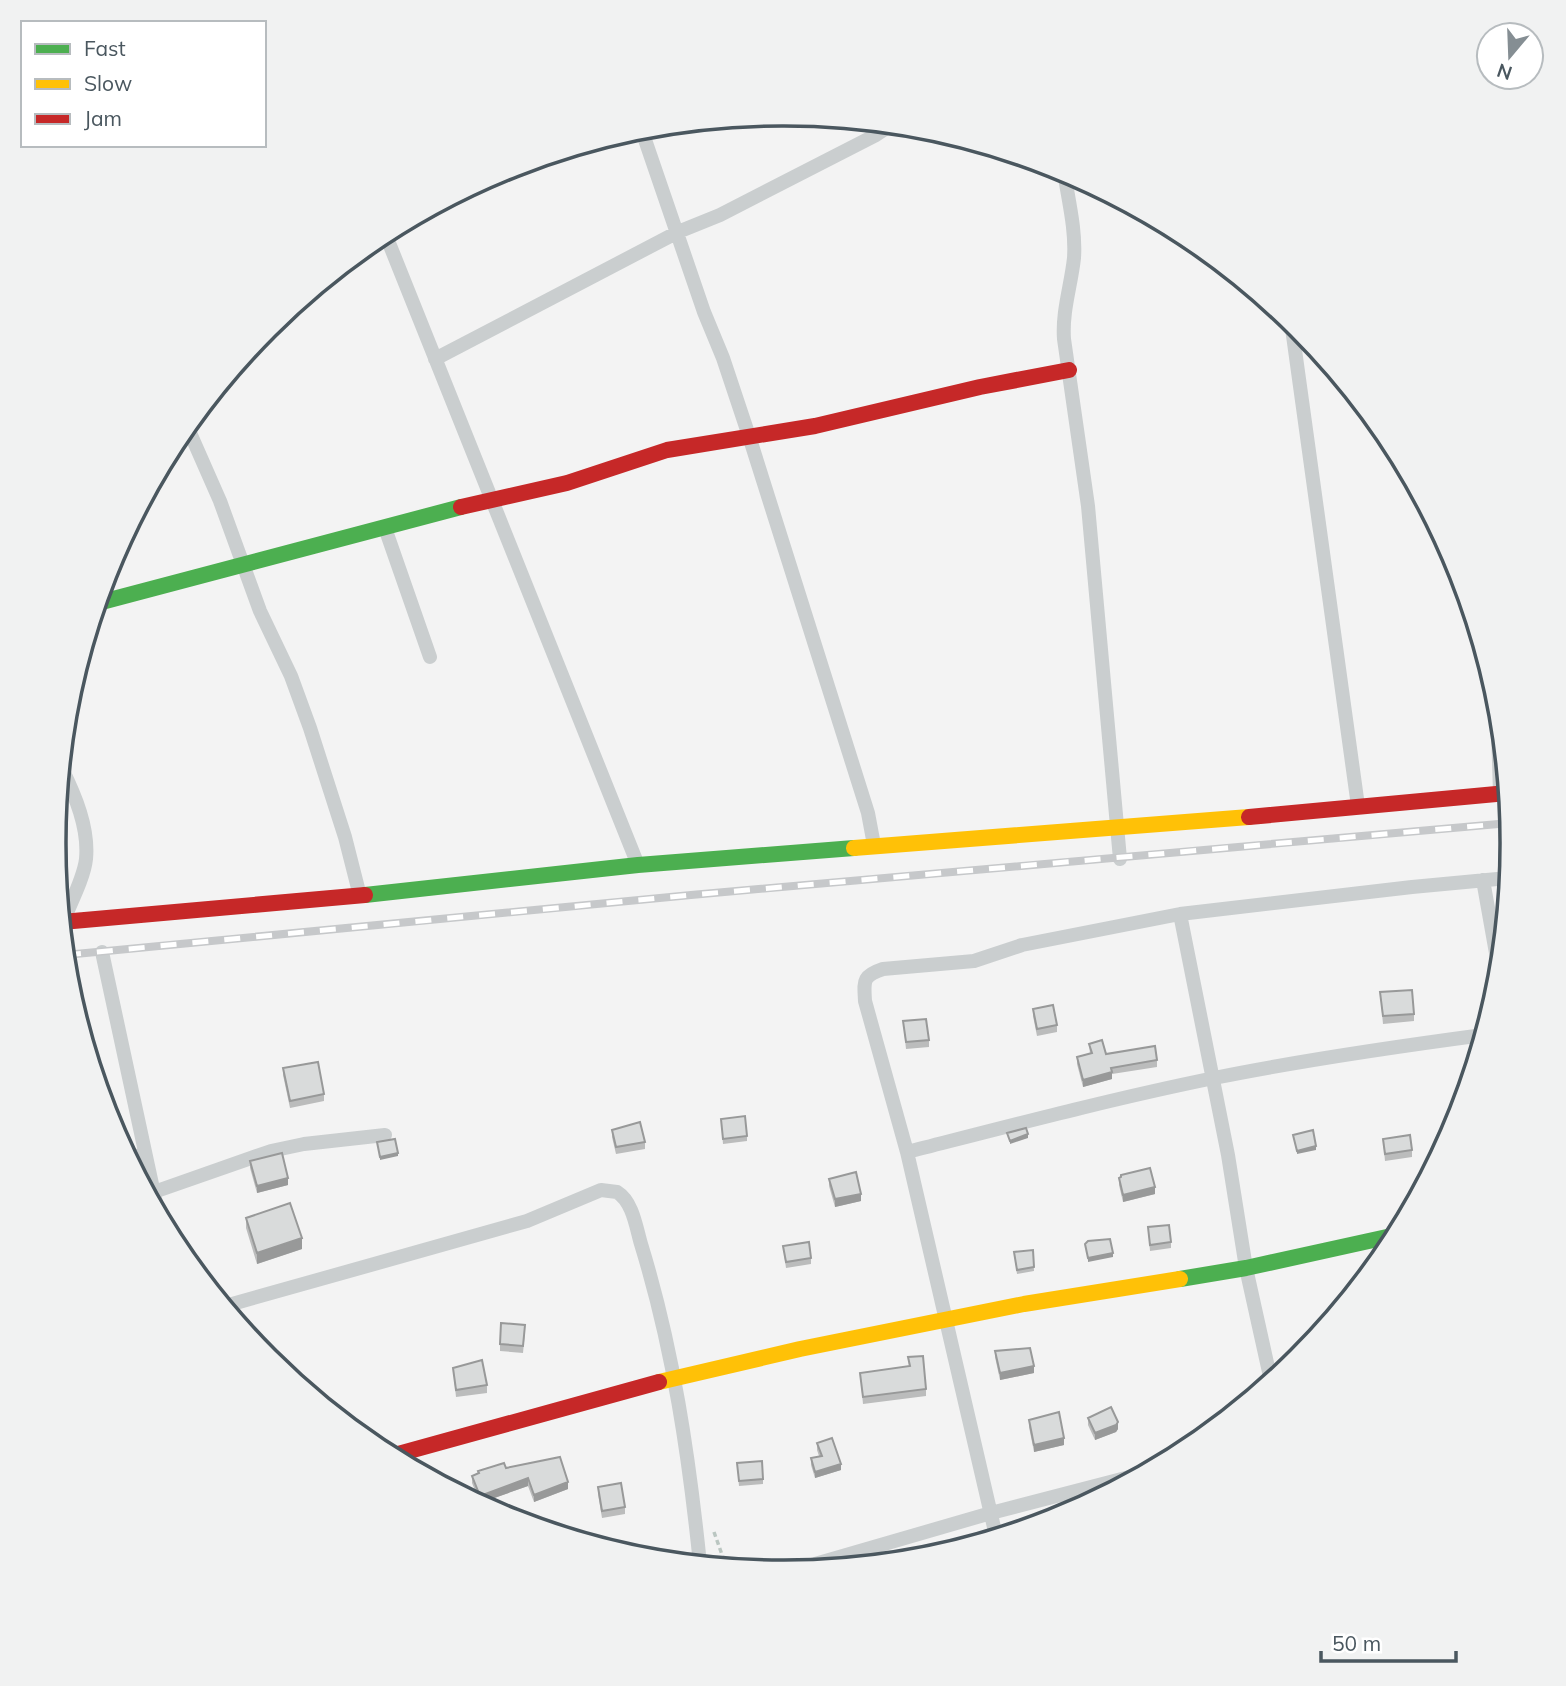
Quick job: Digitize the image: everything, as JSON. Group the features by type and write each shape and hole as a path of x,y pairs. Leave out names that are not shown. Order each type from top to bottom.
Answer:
{"street":[{"path":"435,359 678,232 720,215 879,133"},
{"path":"645,140 749,436 868,813 874,845"},
{"path":"1066,185 1074,255 1062,320 1088,506 1120,859"},
{"path":"389,244 638,865"},
{"path":"1294,340 1358,806"},
{"path":"110,600 490,499 567,483 667,450 815,426 980,387 1069,370"},
{"path":"192,438 310,728 345,837 360,896"},
{"path":"385,528 430,657"},
{"path":"69,787 85,837 86,861 70,905"},
{"path":"71,921 360,896 638,865 1116,828 1498,793"},
{"path":"994,1527 908,1152 865,1001 864,983 871,973 883,969 974,961 1022,945 1180,914 1498,879"},
{"path":"1483,880 1493,937"},
{"path":"1180,914 1228,1155 1246,1268 1268,1370"},
{"path":"102,952 151,1180"},
{"path":"908,1152 1051,1115 1212,1079 1336,1056 1472,1037"},
{"path":"157,1191 271,1151 304,1144 386,1135"},
{"path":"138,1156 144,1156"},
{"path":"235,1303 527,1221 601,1191 610,1190 623,1196 628,1203 649,1270 674,1378 689,1464 699,1554"},
{"path":"406,1452 674,1378 946,1319 1246,1268 1381,1238"},
{"path":"839,1557 1105,1483"}],"building":[{"path":"1412,990 1414,1014 1383,1016 1380,992"},
{"path":"1053,1005 1057,1025 1037,1029 1033,1009"},
{"path":"926,1019 929,1040 906,1042 903,1021"},
{"path":"1102,1040 1106,1054 1155,1046 1157,1060 1111,1068 1112,1072 1083,1080 1077,1057 1092,1053 1089,1044"},
{"path":"318,1062 324,1094 290,1101 283,1068"},
{"path":"745,1116 747,1136 723,1139 721,1119"},
{"path":"640,1122 645,1142 616,1147 612,1130"},
{"path":"1026,1128 1028,1134 1010,1141 1007,1133"},
{"path":"1313,1130 1316,1146 1297,1151 1293,1135"},
{"path":"1410,1135 1412,1150 1385,1154 1383,1139"},
{"path":"395,1139 398,1153 380,1157 377,1142"},
{"path":"282,1153 288,1178 257,1186 250,1161"},
{"path":"1150,1168 1155,1187 1123,1195 1119,1178 1121,1175"},
{"path":"856,1172 861,1194 835,1199 829,1179"},
{"path":"290,1203 302,1238 257,1253 246,1218"},
{"path":"1169,1225 1171,1242 1150,1245 1148,1227"},
{"path":"1110,1239 1113,1253 1088,1258 1085,1244 1088,1241"},
{"path":"809,1242 811,1258 786,1262 783,1246"},
{"path":"1033,1250 1034,1267 1017,1270 1014,1252"},
{"path":"501,1323 525,1325 523,1346 500,1344"},
{"path":"1030,1348 1034,1366 1000,1373 995,1351"},
{"path":"923,1356 926,1389 863,1397 860,1373 910,1366 908,1357"},
{"path":"482,1360 487,1385 456,1390 453,1368"},
{"path":"1111,1407 1118,1422 1095,1433 1088,1418"},
{"path":"1059,1412 1064,1438 1034,1445 1029,1420"},
{"path":"832,1438 841,1464 815,1472 811,1458 822,1456 817,1443"},
{"path":"560,1457 568,1482 534,1495 528,1478 485,1494 478,1491 472,1476 479,1473 478,1471 504,1463 506,1468"},
{"path":"762,1461 763,1479 739,1481 737,1463"},
{"path":"621,1483 625,1507 602,1511 598,1487"}],"railway":[{"path":"76,954 691,895 1499,824"}],"traffic: fast":[{"path":"110,600 461,507"},
{"path":"365,895 638,865 854,848"},
{"path":"1180,1279 1246,1268 1381,1238"}],"traffic: slow":[{"path":"854,848 1249,817"},
{"path":"659,1382 800,1349 1024,1304 1180,1279"}],"traffic: jam":[{"path":"461,507 567,483 667,450 815,426 980,387 1069,370"},
{"path":"1249,817 1498,794"},
{"path":"71,921 365,895"},
{"path":"406,1452 659,1382"}]}
